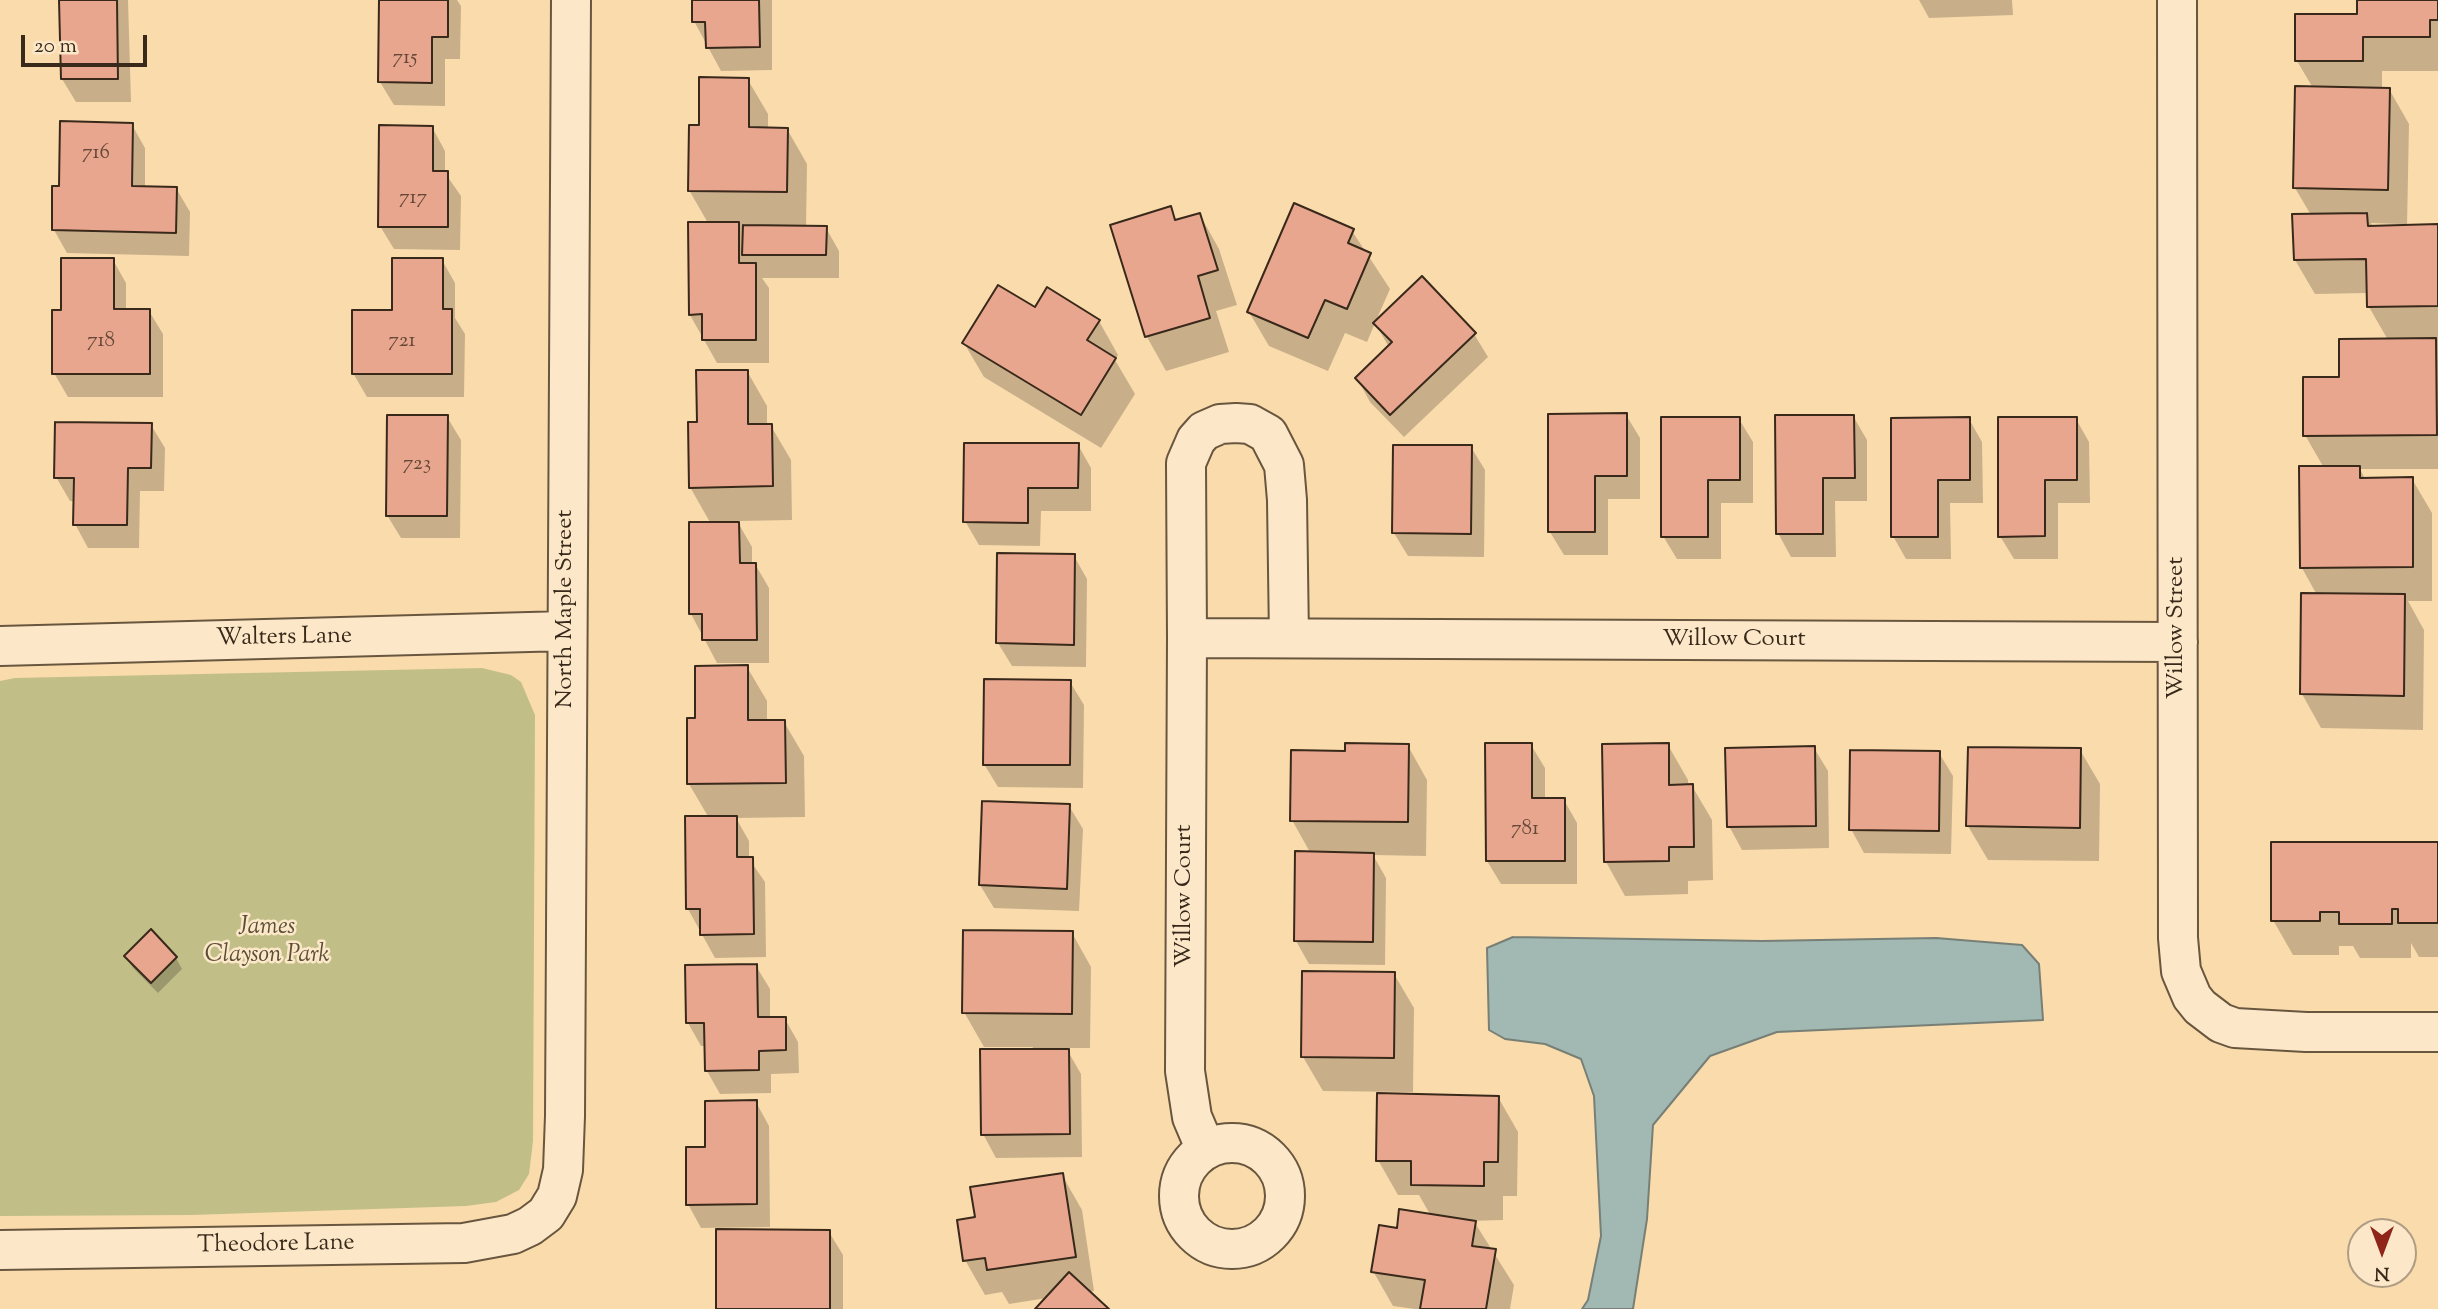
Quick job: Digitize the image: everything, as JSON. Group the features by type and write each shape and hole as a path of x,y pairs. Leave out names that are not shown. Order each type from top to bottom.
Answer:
{"street":[{"name":"North Maple Street","path":"546,1214 557,1196 562,1177 565,1116 571,0"},
{"name":"Willow Street","path":"2178,0 2178,947 2181,971 2192,997 2221,1023 2251,1030 2438,1032"},
{"name":"Willow Court","path":"1206,1150 1192,1116 1185,1071 1186,463 1196,440 1204,431 1220,424 1250,424 1268,433 1284,465 1289,638"},
{"name":"Walters Lane","path":"0,646 567,631"},
{"name":"Willow Court","path":"1187,638 2178,642"},
{"name":"Theodore Lane","path":"0,1250 464,1243 513,1234 546,1214"}],"green space":[{"name":"James Clayson Park","path":"482,668 511,675 521,682 535,715 533,1141 529,1174 519,1190 496,1202 466,1206 192,1215 0,1216 0,681 15,678"}],"water":[{"path":"1513,937 1762,941 1936,938 2022,945 2039,964 2043,1020 1777,1032 1710,1056 1653,1125 1647,1219 1633,1309 1582,1309 1588,1300 1601,1236 1594,1096 1581,1059 1545,1044 1505,1039 1489,1030 1487,948"}],"building":[{"path":"59,0 117,0 118,79 61,79"},
{"path":"379,0 448,0 448,37 432,37 432,83 378,82"},
{"path":"692,0 759,0 760,47 706,48 705,22 692,22"},
{"path":"2357,0 2438,0 2438,20 2430,20 2430,37 2363,37 2363,61 2295,61 2295,14 2357,14"},
{"path":"699,77 749,78 749,127 788,128 787,192 688,191 689,125 699,125"},
{"path":"2295,86 2390,88 2388,190 2293,188"},
{"path":"60,121 133,123 132,186 177,187 176,233 52,230 52,186 59,186"},
{"path":"379,125 433,126 433,171 448,171 448,227 378,227"},
{"path":"1294,203 1354,229 1348,243 1371,253 1347,309 1325,300 1308,338 1247,312"},
{"path":"1171,206 1175,220 1200,213 1218,270 1198,276 1210,318 1145,337 1110,225"},
{"path":"2367,213 2368,226 2438,224 2438,306 2367,307 2366,259 2294,260 2292,214"},
{"path":"688,222 739,222 739,263 756,263 756,340 702,340 702,314 689,315"},
{"path":"743,225 827,226 826,255 742,255"},
{"path":"61,258 114,258 114,309 150,309 150,374 52,374 52,310 61,310"},
{"path":"392,258 443,258 443,309 452,309 452,374 352,374 352,310 392,310"},
{"path":"1422,276 1476,333 1390,415 1355,378 1392,342 1373,323"},
{"path":"998,285 1035,307 1047,287 1100,320 1087,340 1116,358 1081,415 962,343"},
{"path":"2436,338 2437,435 2303,436 2303,377 2339,377 2339,339"},
{"path":"696,370 748,370 748,424 772,424 773,486 689,488 688,422 697,422"},
{"path":"1627,413 1627,476 1595,476 1595,532 1548,532 1548,414"},
{"path":"387,415 448,415 447,516 386,516"},
{"path":"1775,415 1854,415 1855,478 1823,478 1823,534 1776,534"},
{"path":"1661,417 1740,417 1740,480 1708,480 1708,537 1661,537"},
{"path":"1970,417 1970,480 1938,480 1938,537 1891,537 1891,418"},
{"path":"1998,417 2077,417 2077,480 2045,480 2045,536 1998,537"},
{"path":"55,422 152,423 151,468 128,468 127,525 73,525 74,478 54,478"},
{"path":"964,443 1079,443 1078,488 1028,488 1028,523 963,522"},
{"path":"1393,445 1472,445 1471,534 1392,533"},
{"path":"2299,466 2360,466 2360,478 2413,477 2413,567 2300,568"},
{"path":"689,522 739,522 740,563 756,563 757,640 702,640 702,614 689,614"},
{"path":"997,553 1075,554 1074,645 996,643"},
{"path":"2301,593 2405,594 2404,696 2300,694"},
{"path":"748,665 748,720 785,720 786,783 687,784 687,718 695,718 695,666"},
{"path":"984,679 1071,680 1070,765 983,765"},
{"path":"1345,743 1409,744 1408,822 1290,821 1291,750 1345,751"},
{"path":"1485,743 1532,743 1532,798 1565,798 1565,861 1486,861"},
{"path":"1669,743 1669,785 1693,784 1694,847 1669,847 1669,861 1604,862 1602,744"},
{"path":"1815,746 1816,826 1727,827 1725,748"},
{"path":"1968,747 2081,748 2080,828 1966,826"},
{"path":"1850,750 1940,751 1939,831 1849,830"},
{"path":"982,801 1070,804 1067,889 979,885"},
{"path":"685,816 737,816 737,857 753,857 754,934 700,935 700,909 686,909"},
{"path":"2271,842 2438,842 2438,923 2398,923 2398,909 2392,909 2392,924 2339,924 2339,912 2320,912 2320,921 2271,921"},
{"path":"1295,851 1374,853 1373,942 1294,941"},
{"path":"151,929 177,957 151,983 124,956"},
{"path":"963,930 1073,931 1072,1014 962,1013"},
{"path":"757,964 758,1017 786,1017 786,1050 759,1051 759,1070 705,1071 704,1023 686,1023 685,965"},
{"path":"1302,971 1395,972 1394,1058 1301,1057"},
{"path":"980,1049 1069,1049 1070,1134 981,1135"},
{"path":"1377,1093 1499,1096 1498,1162 1484,1162 1484,1186 1411,1185 1411,1161 1376,1161"},
{"path":"757,1100 757,1204 686,1205 686,1147 705,1147 705,1101"},
{"path":"1063,1173 1076,1257 987,1270 985,1258 963,1261 957,1220 975,1217 970,1187"},
{"path":"1399,1209 1476,1221 1472,1246 1496,1249 1486,1309 1420,1309 1425,1280 1371,1272 1379,1225 1397,1228"},
{"path":"716,1229 830,1230 830,1309 716,1309"},
{"path":"1069,1272 1109,1309 1035,1309"}]}
